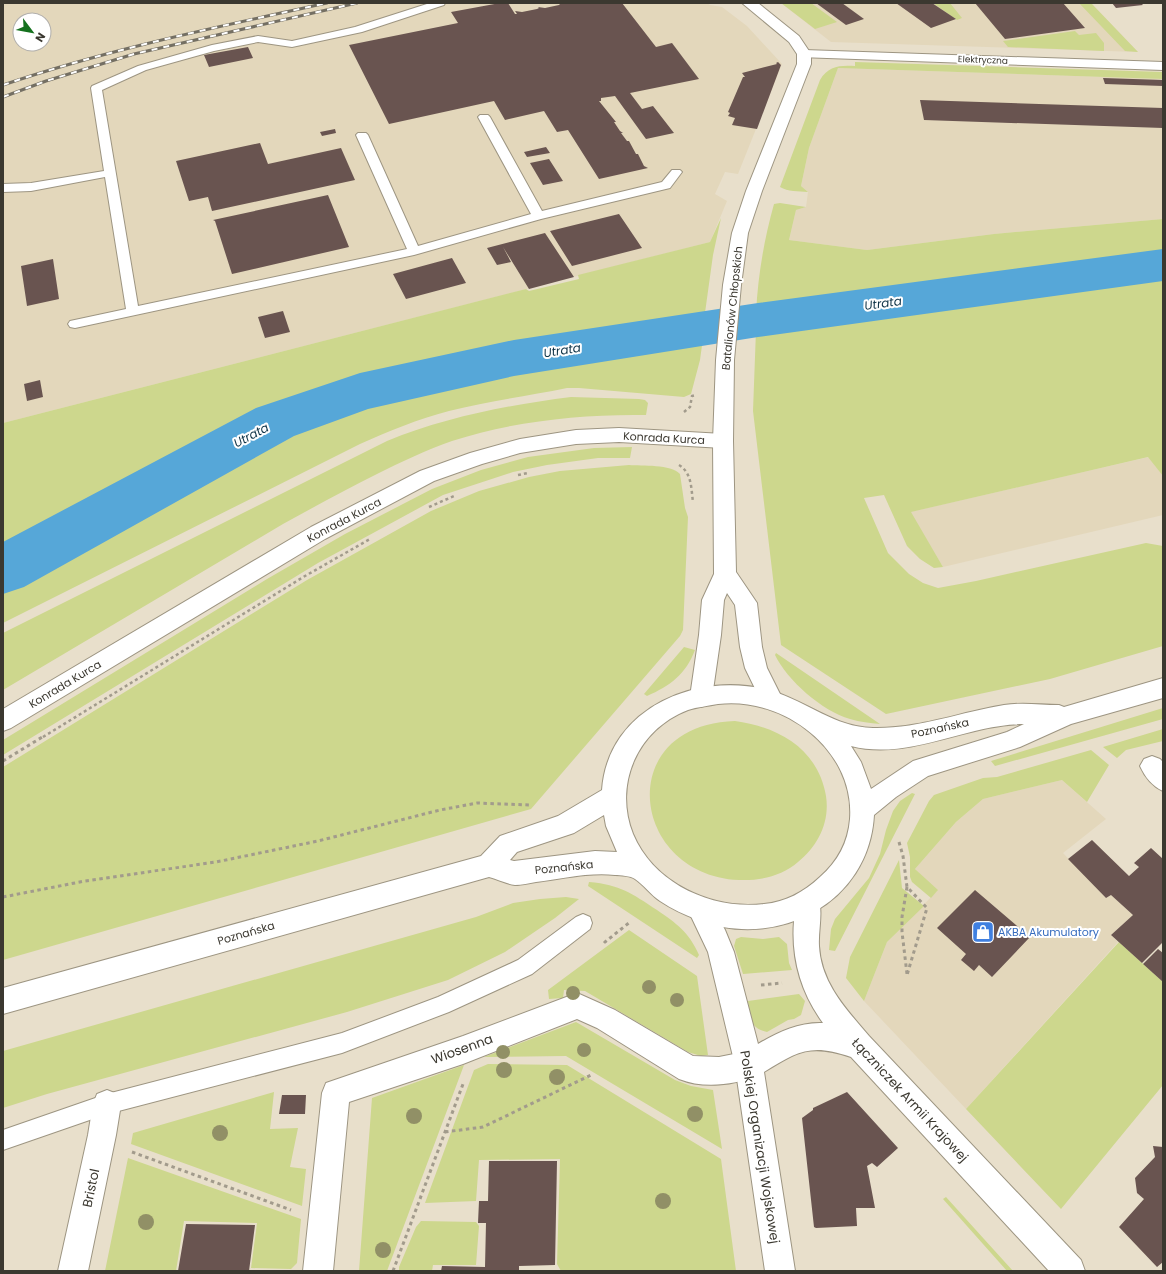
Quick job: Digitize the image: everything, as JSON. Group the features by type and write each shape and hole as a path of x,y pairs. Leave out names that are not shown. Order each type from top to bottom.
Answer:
{"street":[{"path":"748,3 794,40 804,54"},
{"name":"Elektryczna","path":"804,54 1163,66"},
{"name":"Batalionów Chłopskich","path":"701,697 710,635 713,600 725,574 723,441 725,360 732,285 740,233 754,191 802,73 804,54"},
{"name":"Konrada Kurca","path":"3,721 318,533 427,476 477,458 520,446 576,437 619,435 723,441"},
{"path":"725,574 746,603 751,648 756,668 772,700"},
{"name":"Poznańska","path":"863,810 888,789 921,768 1012,740 1068,715 1163,688"},
{"path":"724,694 748,695 772,700 795,710 815,722 831,736 844,753 854,771 860,790 863,810 860,838 850,863 832,885 808,903 789,911 768,916 724,916 702,910 678,900 657,885 640,868 625,845 616,821 613,796 618,768 630,742 649,722 673,706 701,697 724,694"},
{"name":"Poznańska","path":"815,722 847,735 862,738 882,738 903,736 1006,715 1068,715"},
{"path":"489,865 509,844 565,825 613,796"},
{"name":"Poznańska","path":"3,1001 489,865 514,872 595,863 614,863 640,868"},
{"name":"Łączniczek Armii Krajowej","path":"808,903 805,928 806,947 811,976 830,1012 858,1046 1070,1271"},
{"name":"Polskiej Organizacji Wojskowej","path":"702,910 721,952 749,1065 780,1271"},
{"name":"Wiosenna","path":"318,1271 336,1092 463,1050 577,1006 606,1019 689,1070 710,1072 749,1065"},
{"path":"749,1065 792,1039 808,1036 825,1035 842,1039 858,1046"},
{"name":"Bristol","path":"73,1271 102,1135 107,1104"}],"lane":[{"path":"133,312 96,88 142,68 212,48 258,39 292,44 358,30 440,3"},
{"path":"484,117 538,216"},
{"path":"362,135 414,251"},
{"path":"75,324 414,251 538,216 666,185 676,172"},
{"path":"3,188 31,187 110,173"},
{"path":"3,1140 107,1104 350,1040 442,1005 525,967 574,932 583,923"}],"path":[{"path":"682,414 690,406 692,396 697,395"},
{"path":"672,463 686,469 693,504"},
{"path":"512,477 531,472"},
{"path":"422,511 459,494"},
{"path":"3,761 305,576 376,536"},
{"path":"3,897 85,881 216,862 318,841 440,810 470,804 536,805"},
{"path":"899,842 903,856 907,887 902,917 902,932 907,975 927,908 907,887"},
{"path":"605,942 630,922"},
{"path":"754,986 788,982"},
{"path":"393,1271 469,1067 463,1050"},
{"path":"444,1132 483,1127 590,1075"},
{"path":"124,1150 299,1213"}],"shaded area":[{"path":"3,3 707,3 722,7 747,26 782,64 738,174 725,172 715,194 727,201 710,242 3,423"},
{"path":"781,3 1091,3 1138,52 831,42"},
{"path":"838,68 1163,79 1163,219 994,234 867,250 789,240 796,210 806,207 808,192 801,186 809,148"},
{"path":"1149,457 1163,476 1163,515 943,567 910,512"},
{"path":"1062,780 1106,819 1063,853 1106,898 1111,895 1133,915 1111,935 1118,942 966,1109 864,1001 887,942 937,891 915,869 956,822 983,799"}],"green space":[{"path":"781,3 811,3 837,22 815,29"},
{"path":"933,3 950,3 962,18 957,20"},
{"path":"1079,3 1091,3 1138,52 1125,51"},
{"path":"1075,31 1079,35 1096,33 1104,43 1104,51 1008,47 1003,41"},
{"path":"855,62 1163,72 1163,79 838,68 809,148 801,186 808,192 783,189 780,187 820,80 823,75 831,69 839,66 855,66"},
{"path":"780,203 806,207 796,210 789,240 867,250 994,234 1163,219 1163,257 756,313 760,271 767,231 774,204"},
{"path":"721,218 713,255 704,320 482,355 374,379 331,393 279,412 216,442 3,559 3,423 526,289 529,291 579,279 578,275 710,242"},
{"path":"1163,270 1163,476 1148,457 911,512 943,567 934,568 920,559 907,546 884,495 864,498 888,553 909,574 923,583 938,588 1146,543 1163,546 1163,646 1050,679 886,714 781,645 753,411 756,330"},
{"path":"685,338 686,344 691,343 689,338 703,338 700,360 691,394 684,397 567,388 478,404 426,418 360,444 3,623 3,582 265,438 310,417 360,400 453,378 552,359"},
{"path":"571,397 639,399 645,400 648,403 646,415 597,416 548,420 500,428 452,441 414,456 353,486 283,524 3,690 3,633 387,441 432,425 478,413"},
{"path":"632,447 630,458 598,458 547,465 513,472 443,495 318,563 3,755 3,740 267,579 345,534 432,489 481,470 528,457 594,448"},
{"path":"629,465 663,467 676,471 680,474 685,508 688,517 683,630 680,636 531,809 3,960 3,767 307,580 431,511 479,491 529,477 560,471"},
{"path":"684,647 695,650 687,666 682,672 663,688 647,696 644,694"},
{"path":"776,653 880,724 850,719 839,715 817,702 788,674 775,655"},
{"path":"1163,708 1163,719 995,766 991,761"},
{"path":"735,721 767,729 794,743 815,765 822,780 826,796 827,806 824,824 817,841 811,849 798,862 785,871 770,877 755,880 739,880 702,872 675,854 657,829 650,800 653,772 668,747 695,729"},
{"path":"1163,729 1163,741 1126,750 1117,758 1103,747"},
{"path":"1091,750 1109,765 1087,802 1062,780 983,799 956,822 915,869 938,890 931,898 912,882 910,877 910,857 907,843 929,801 934,795 983,778 997,777"},
{"path":"912,793 915,794 835,951 829,950 831,929 835,919 869,878 880,854 886,830 893,811 900,801"},
{"path":"899,860 902,888 924,906 887,942 864,1001 846,978 850,957"},
{"path":"589,882 609,885 625,891 664,915 676,924 691,940 699,955 697,958 588,886"},
{"path":"566,897 579,899 555,918 505,952 448,980 347,1012 47,1094 3,1108 3,1051 476,917 513,903"},
{"path":"629,930 697,976 708,1055 701,1056 688,1052 585,991 564,990 563,998 549,999 548,990"},
{"path":"741,937 763,939 779,937 787,944 789,963 792,970 743,974 734,946 736,939"},
{"path":"1119,942 1163,982 1163,1085 1061,1209 966,1109"},
{"path":"799,994 805,1001 801,1015 794,1019 788,1020 767,1032 757,1028 754,1025 750,1017 748,1001"},
{"path":"576,1022 675,1080 691,1086 713,1090 722,1149 566,1056 484,1057"},
{"path":"488,1064 567,1065 721,1159 736,1271 561,1271 557,1264 560,1159 479,1160 476,1201 425,1203 474,1070"},
{"path":"464,1065 387,1271 359,1271 372,1098"},
{"path":"274,1092 270,1129 298,1128 290,1167 306,1169 302,1206 131,1144 133,1133"},
{"path":"128,1158 301,1219 297,1263 291,1269 251,1268 257,1223 184,1221 176,1271 105,1271"},
{"path":"946,1197 1013,1271 1007,1271 943,1199"},
{"path":"421,1221 476,1222 479,1226 476,1265 433,1265 432,1271 399,1271 399,1267 416,1227"}],"building":[{"path":"500,3 508,3 515,14 517,14 515,11 522,12 537,9 539,8 538,7 545,8 559,5 561,3 622,3 656,47 672,43 699,79 630,93 642,109 653,106 674,133 646,139 615,96 601,98 601,101 599,101 616,122 614,122 623,133 621,133 627,141 629,141 636,154 638,154 644,166 648,168 599,179 568,130 557,132 544,111 505,120 494,101 389,124 349,45 458,23 451,12"},
{"path":"816,3 842,3 864,19 846,25"},
{"path":"896,3 932,3 956,19 931,28"},
{"path":"975,3 1063,3 1085,28 1005,39"},
{"path":"1112,3 1141,3 1143,5 1116,8"},
{"path":"248,47 253,58 209,67 204,55"},
{"path":"778,62 781,65 757,129 732,125 735,118 728,116 730,113 728,112 743,77 745,77 742,73 777,64 776,63"},
{"path":"1103,78 1163,80 1163,86 1105,84"},
{"path":"920,100 1163,108 1163,128 924,120"},
{"path":"335,129 336,133 322,136 320,132"},
{"path":"260,143 268,164 341,148 355,180 212,211 208,197 189,201 176,161"},
{"path":"546,147 550,153 527,157 524,152"},
{"path":"549,159 563,181 543,185 530,163"},
{"path":"328,195 349,247 232,274 215,221 213,220"},
{"path":"619,214 642,248 572,266 550,231"},
{"path":"545,233 574,277 529,289 503,247 511,262 497,265 487,248"},
{"path":"452,258 466,283 406,299 393,274"},
{"path":"53,259 59,299 27,306 21,266"},
{"path":"283,311 290,332 265,338 258,317"},
{"path":"40,380 43,397 27,401 24,384"},
{"path":"1092,840 1129,876 1139,867 1134,863 1151,848 1163,859 1163,942 1142,963 1111,935 1133,915 1111,895 1106,898 1068,859"},
{"name":"AKBA Akumulatory","path":"975,890 1030,937 992,977 979,965 974,971 961,960 966,954 937,928"},
{"path":"1158,949 1163,953 1163,982 1143,964"},
{"path":"847,1092 898,1148 877,1167 872,1163 867,1166 875,1208 856,1208 857,1226 816,1228 814,1227 802,1118 813,1110 813,1108"},
{"path":"282,1095 306,1095 305,1114 279,1114"},
{"path":"1153,1146 1163,1147 1163,1262 1157,1267 1119,1227 1144,1199 1137,1193 1135,1178 1155,1157"},
{"path":"489,1161 557,1161 555,1265 519,1266 519,1271 441,1271 442,1266 485,1267 486,1223 478,1223 479,1201 488,1201"},
{"path":"186,1224 255,1225 249,1271 178,1271"}],"waterway":[{"name":"Utrata","path":"3,570 275,422 360,392 514,358 758,320 1163,265"}],"railway":[{"path":"3,85 83,60 205,30 327,3"},
{"path":"3,97 46,81 134,54 357,3"}],"place":[{"name":"AKBA Akumulatory","path":"983,932"}]}
